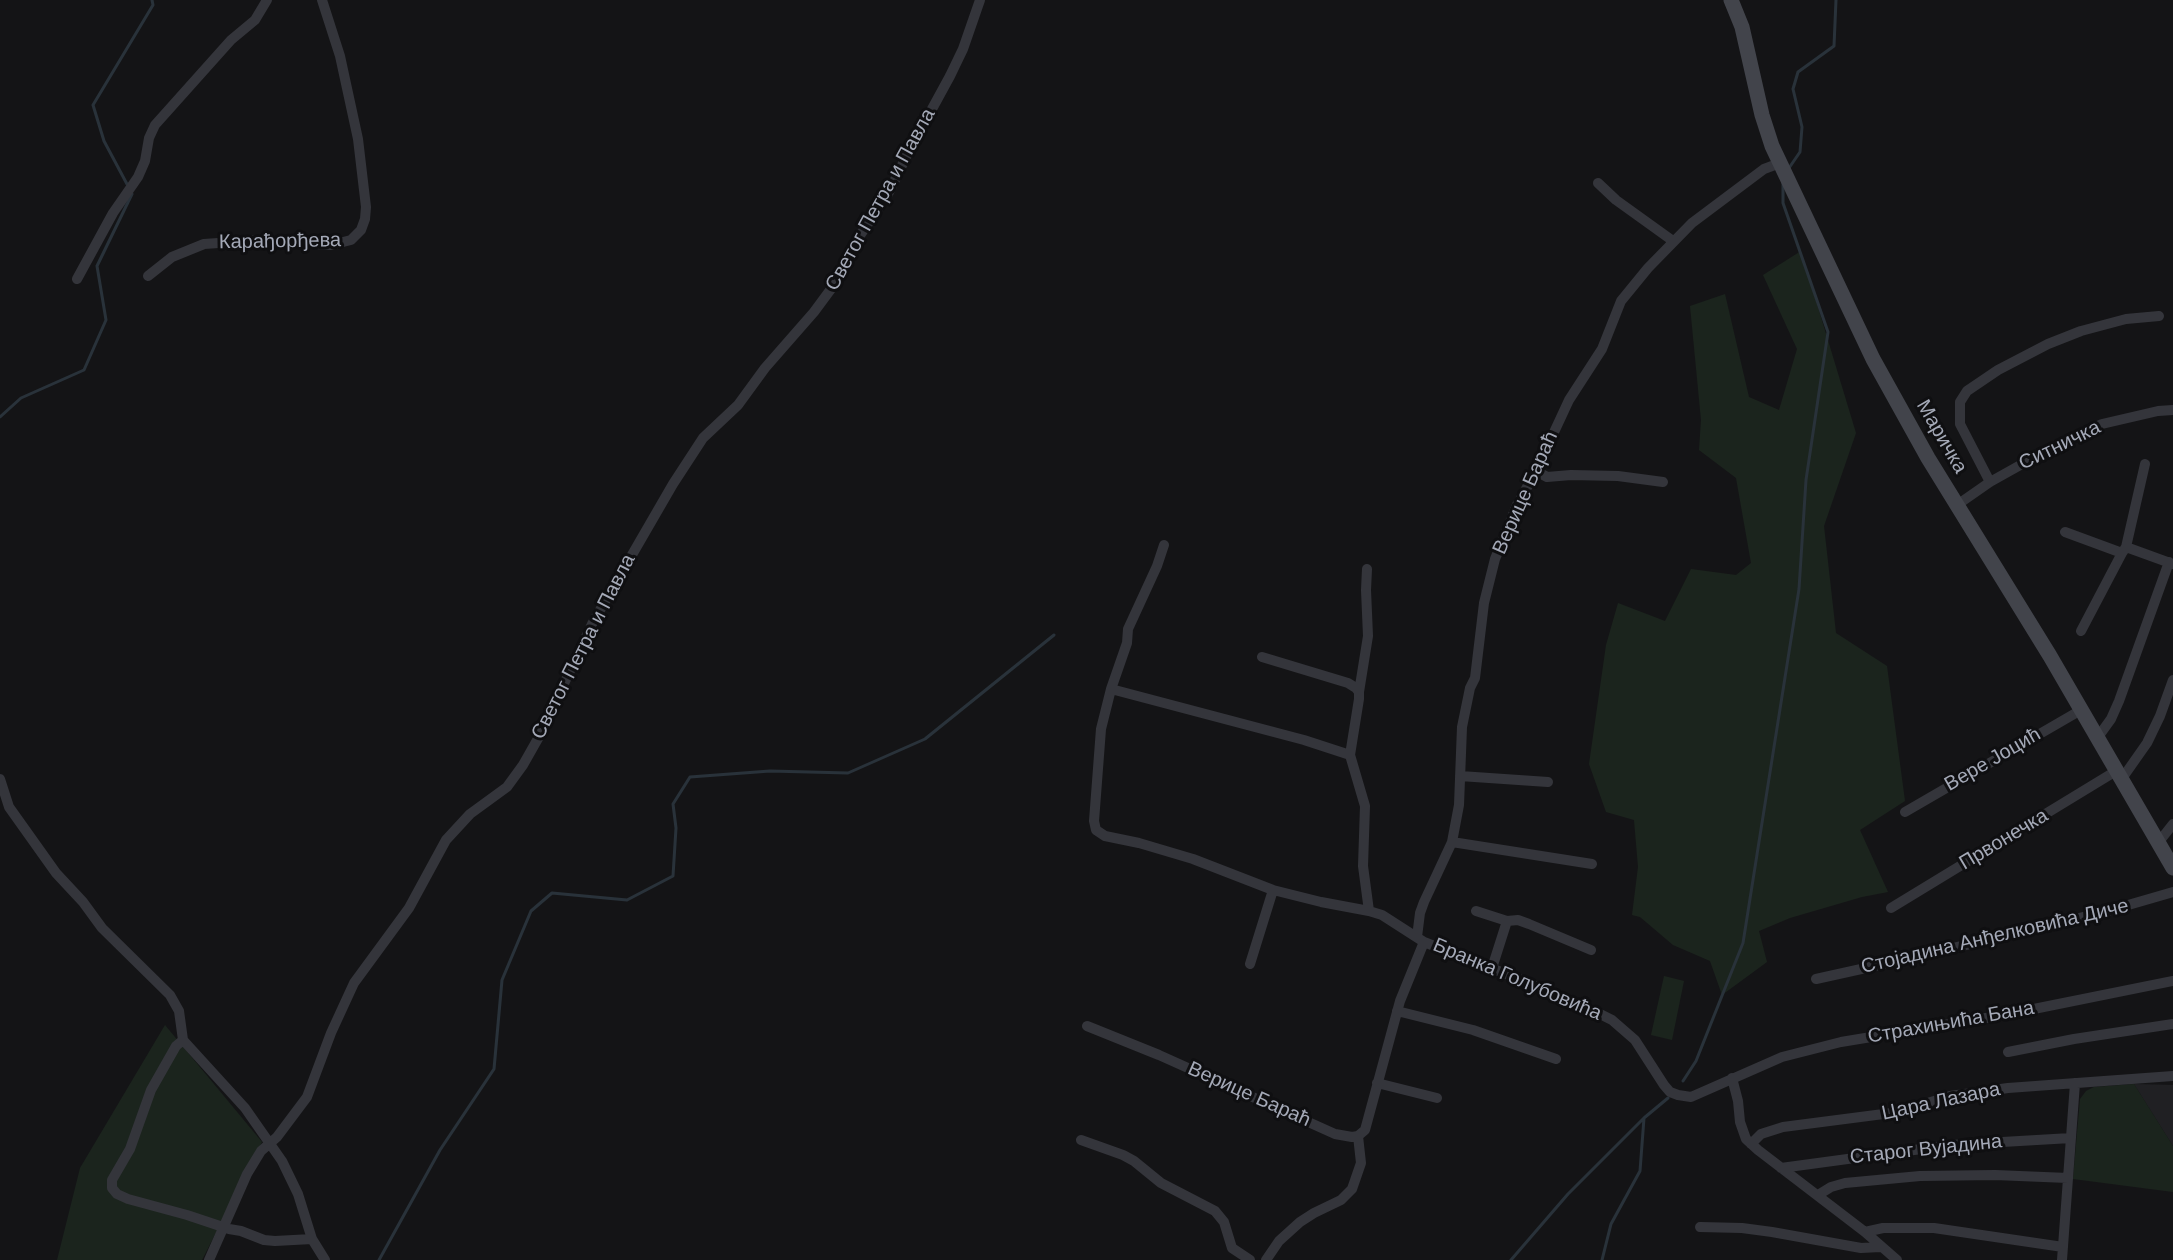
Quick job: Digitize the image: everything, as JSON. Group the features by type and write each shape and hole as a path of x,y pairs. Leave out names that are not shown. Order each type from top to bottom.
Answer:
{"street":[{"path":"77,279 113,213 138,177 145,161 148,138 155,126 231,40 255,20 267,0"},
{"name":"Карађорђева","path":"148,276 172,257 204,244 262,240 331,245 351,240 361,230 366,213 361,160 340,56 322,0"},
{"name":"Светог Петра и Павла","path":"209,1260 247,1174 261,1151 278,1137 306,1097 334,1025 354,983 409,908 446,840 470,814 507,787 523,765 540,735 602,605 696,448 712,429 738,405 765,368 831,289 859,237 888,194 950,76 963,49 980,0"},
{"name":"Маричка","path":"1731,0 1742,27 1762,116 1781,165 1873,359 1928,458 2050,656 2173,868"},
{"name":"Верице Бараћ","path":"1087,1026 1159,1055 1335,1134 1352,1137 1358,1136 1365,1130 1397,1011 1421,939 1420,913 1452,842 1459,805 1462,727 1470,688 1475,678 1487,589 1506,530 1569,400 1602,349 1621,301 1673,242 1708,209 1764,169 1781,165"},
{"path":"1598,183 1616,200 1673,242"},
{"path":"1990,482 1960,424 1960,402 1967,391 1998,370 2048,344 2082,331 2126,319 2159,316"},
{"name":"Ситничка","path":"1957,505 1990,482 2058,444 2102,424 2158,411 2173,410"},
{"path":"2081,631 2124,550 2145,464"},
{"path":"1536,471 1547,477 1618,476 1664,482"},
{"path":"2065,532 2171,563 2119,701 2111,719 2098,737"},
{"path":"1164,545 1157,566 1131,620 1127,643 1111,689 1304,740 1350,755"},
{"path":"1367,569 1368,636 1359,692 1357,722 1350,755 1365,806 1363,866 1369,911"},
{"path":"1262,657 1348,683 1359,692"},
{"path":"2119,776 2147,743 2173,680"},
{"name":"Бранка Голубовића","path":"1111,689 1101,729 1094,821 1098,832 1105,836 1139,843 1193,859 1273,890 1314,901 1369,911 1393,921 1421,939 1612,1020 1635,1040 1664,1085 1678,1095 1691,1097 1732,1078"},
{"name":"Вере Јоцић","path":"1905,812 2081,710"},
{"path":"1460,776 1548,782"},
{"name":"Првонечка","path":"1892,908 2119,776"},
{"path":"0,779 9,807 56,873 83,902 102,928 170,995 179,1011 183,1040 245,1108 282,1161 298,1194 312,1239 325,1260"},
{"path":"2158,843 2173,824"},
{"path":"1452,842 1592,864"},
{"path":"1250,964 1273,890"},
{"name":"Стојадина Анђелковића Диче","path":"1816,979 2104,912 2173,892"},
{"path":"1476,911 1507,921 1518,920 1591,950"},
{"path":"1492,968 1507,921"},
{"name":"Страхињића Бана","path":"1732,1078 1782,1057 1841,1042 2004,1015 2173,981"},
{"path":"1397,1011 1473,1030 1556,1059"},
{"path":"2008,1052 2173,1024"},
{"path":"183,1040 176,1046 151,1090 130,1149 113,1177 111,1186 117,1194 128,1199 270,1241 312,1239"},
{"name":"Цара Лазара","path":"1751,1144 1761,1134 1783,1127 1899,1112 1950,1096 2173,1076"},
{"path":"1732,1078 1742,1133 1751,1144 1865,1232 1897,1260"},
{"path":"1377,1083 1437,1098"},
{"path":"2062,1260 2075,1083"},
{"path":"1266,1260 1279,1241 1300,1222 1341,1200 1352,1189 1361,1163 1358,1136"},
{"name":"Старог Вујадина","path":"1781,1168 1951,1145 2072,1138"},
{"path":"1081,1140 1123,1155 1161,1183 1215,1211 1224,1222 1232,1248 1250,1260"},
{"path":"1818,1195 1831,1187 1845,1183 1920,1176 1995,1175 2067,1178"},
{"path":"1700,1227 1742,1228 1861,1248 1880,1247"},
{"path":"1865,1232 1883,1228 1945,1229 2063,1247"}],"shaded area":[{"path":"1801,251 1856,433 1824,526 1836,633 1887,666 1905,801 1860,830 1888,892 1862,897 1790,918 1759,931 1767,962 1722,995 1710,961 1673,945 1640,917 1632,915 1638,867 1634,820 1606,812 1589,764 1606,645 1618,603 1665,621 1691,569 1736,575 1751,563 1736,478 1699,450 1701,420 1690,306 1725,294 1749,397 1779,410 1797,349 1763,275"},
{"path":"1664,976 1684,981 1672,1040 1651,1035"},
{"path":"165,1025 262,1142 202,1260 57,1260 80,1168"},
{"path":"2134,1084 2173,1085 2173,1146"},
{"path":"2134,1084 2173,1146 2173,1192 2073,1179 2080,1099 2086,1091 2094,1087"}],"waterway":[{"path":"128,186 104,141 93,105 153,5 152,0"},
{"path":"1789,168 1800,152 1802,127 1793,89 1798,72 1834,46 1836,0"},
{"path":"1683,1081 1696,1061 1743,943 1799,589 1806,480 1828,332 1783,203 1783,182"},
{"path":"0,417 21,398 84,370 106,320 97,266 132,194"},
{"path":"379,1260 440,1150 494,1069 502,980 531,911 552,893 627,900 673,876 676,828 673,804 690,777 770,771 848,773 925,739 1054,635"},
{"path":"1511,1260 1568,1194 1644,1118 1668,1098"},
{"path":"1602,1260 1611,1224 1640,1171 1644,1118"}]}
